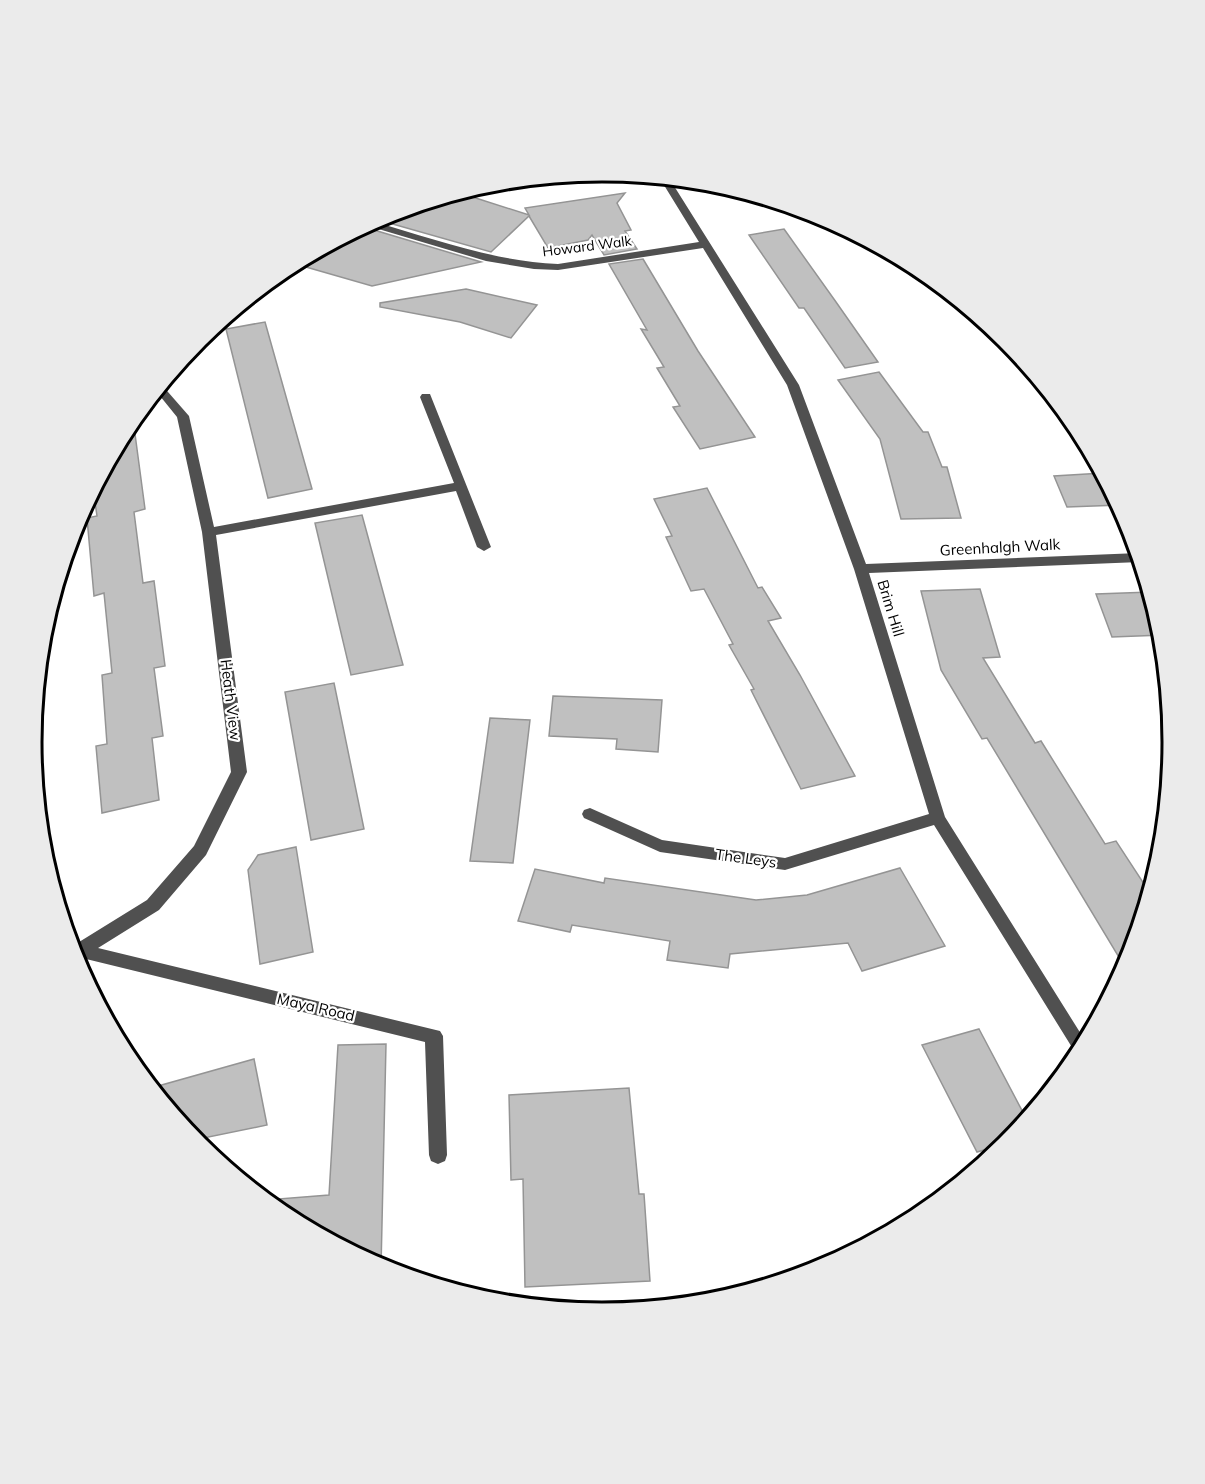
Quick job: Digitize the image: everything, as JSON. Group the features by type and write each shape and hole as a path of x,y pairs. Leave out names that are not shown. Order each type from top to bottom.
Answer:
{"street":[{"name":"Brim Hill","path":"673,186 793,385 861,569 938,818 1076,1041"},
{"name":"Howard Walk","path":"382,227 509,264 534,267 558,267 707,244"},
{"name":"Heath View","path":"83,950 153,905 200,850 240,772 209,532 183,416 164,393"},
{"path":"426,397 484,547"},
{"path":"209,532 461,486"},
{"name":"Greenhalgh Walk","path":"861,569 1131,557"},
{"name":"The Leys","path":"590,814 660,846 785,864 938,818"},
{"name":"Maya Road","path":"84,954 434,1036 438,1155"}],"building":[{"path":"625,193 617,203 631,230 625,231 637,249 604,255 592,235 588,240 548,248 529,216 491,252 390,223 422,211 473,197 529,215 525,208"},
{"path":"784,229 878,362 845,368 804,308 799,308 749,235"},
{"path":"374,230 481,262 372,286 306,267"},
{"path":"643,259 698,351 755,437 700,449 673,407 680,406 657,368 664,367 641,329 647,330 609,264"},
{"path":"466,289 537,305 511,338 460,322 380,307 380,303"},
{"path":"265,322 312,489 268,498 226,329"},
{"path":"879,372 923,432 928,432 942,467 947,467 961,518 901,519 880,439 838,380"},
{"path":"135,433 145,509 134,512 143,583 154,581 165,666 154,668 163,736 152,738 159,800 102,813 96,746 107,744 102,675 112,673 104,593 94,596 87,523 90,517 97,516 95,505 100,494"},
{"path":"1094,474 1110,505 1067,507 1054,476"},
{"path":"707,488 758,588 762,587 781,618 768,621 855,776 801,789 751,690 754,689 729,645 733,644 704,589 691,591 666,537 672,536 654,499"},
{"path":"362,515 403,665 351,675 315,523"},
{"path":"980,589 1000,657 983,658 1035,743 1041,741 1105,844 1116,841 1145,885 1119,958 987,738 982,739 941,670 921,591"},
{"path":"1143,592 1152,635 1112,637 1096,594"},
{"path":"334,683 364,829 311,840 285,692"},
{"path":"553,696 662,700 658,752 616,749 617,739 549,736"},
{"path":"490,718 530,720 513,863 470,861"},
{"path":"296,847 313,952 260,964 248,870 258,855"},
{"path":"900,868 945,946 862,971 848,943 730,954 728,968 667,960 670,941 572,925 570,932 518,921 535,869 604,883 605,878 756,900 807,895"},
{"path":"979,1029 1023,1113 987,1149 977,1152 922,1045"},
{"path":"386,1044 381,1257 322,1227 278,1199 329,1195 338,1045"},
{"path":"254,1059 267,1125 206,1138 160,1085"},
{"path":"629,1088 639,1194 644,1194 650,1281 525,1287 523,1179 511,1180 509,1095"}]}
